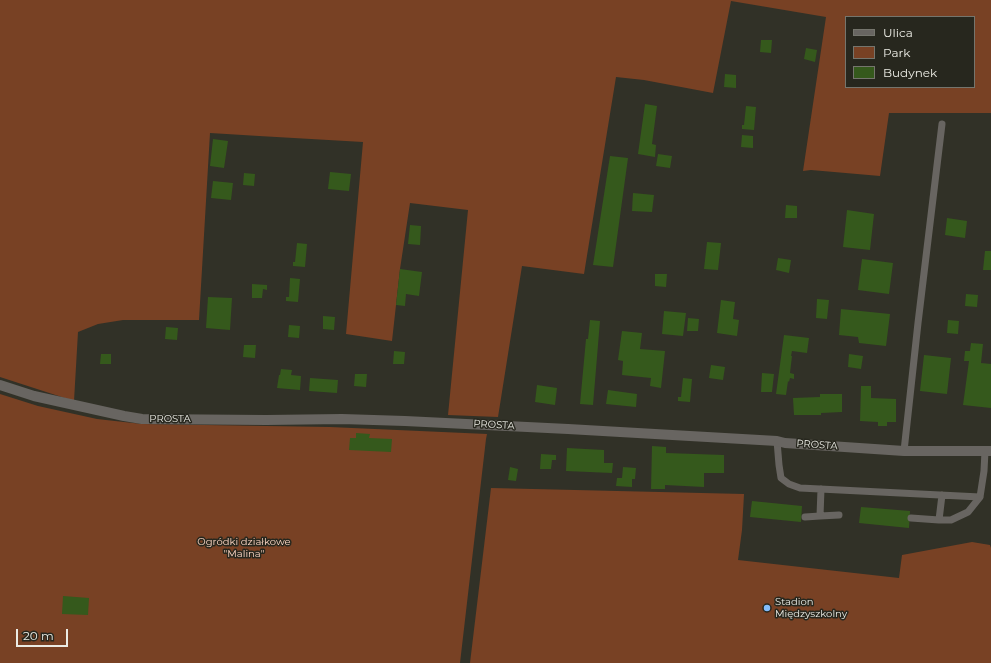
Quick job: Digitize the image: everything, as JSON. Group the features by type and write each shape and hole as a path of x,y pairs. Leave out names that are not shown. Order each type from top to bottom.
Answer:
{"street":[{"name":"PROSTA","path":"0,385 34,396 117,415 142,418 366,420 568,429 777,441 904,451 988,451"}],"lane":[{"path":"904,451 942,124"},
{"path":"777,441 781,478 789,484 800,488 980,497"},
{"path":"911,518 951,520 968,512 980,497 988,451"},
{"path":"820,516 821,489"},
{"path":"939,520 942,495"},
{"path":"805,517 839,515"}],"green space":[{"path":"0,0 991,0 991,113 889,113 880,176 811,170 803,171 826,17 731,1 713,93 644,80 616,77 584,274 522,266 498,417 448,415 468,210 410,203 400,269 392,341 346,334 363,142 210,133 199,320 123,320 98,324 78,332 74,401 0,377"},
{"name":"Ogródki działkowe \"Malina\"","path":"0,394 38,406 97,419 142,424 330,427 487,434 460,663 0,663"},
{"path":"491,488 744,494 742,530 738,560 899,578 902,555 972,542 990,545 991,663 470,663"}],"building":[{"path":"761,40 772,40 771,53 760,52"},
{"path":"806,48 817,50 815,62 804,59"},
{"path":"725,74 736,75 736,88 724,87"},
{"path":"645,104 657,106 652,144 656,145 655,157 638,154"},
{"path":"746,106 756,107 754,130 742,129 742,125 744,125"},
{"path":"742,135 753,136 753,148 741,147"},
{"path":"213,139 228,141 224,168 210,166"},
{"path":"658,154 672,156 670,168 656,166"},
{"path":"610,156 628,158 613,267 593,265"},
{"path":"330,172 351,174 349,191 328,189"},
{"path":"244,173 255,174 254,186 243,185"},
{"path":"213,181 233,183 231,200 211,198"},
{"path":"633,193 654,195 652,212 632,211"},
{"path":"786,205 797,206 797,218 785,218"},
{"path":"847,210 874,214 870,250 843,247"},
{"path":"947,218 967,221 965,238 945,235"},
{"path":"410,225 421,226 420,245 408,244"},
{"path":"707,242 721,243 718,270 704,269"},
{"path":"297,243 307,244 305,267 293,266 293,262 295,262"},
{"path":"985,251 991,251 991,270 983,270"},
{"path":"778,258 791,260 789,273 776,270"},
{"path":"862,259 893,263 889,294 858,290"},
{"path":"400,269 422,272 419,296 406,294 405,306 396,305"},
{"path":"655,274 667,274 666,287 655,286"},
{"path":"290,278 300,279 298,302 286,301 286,297 289,297"},
{"path":"252,284 267,285 267,290 263,289 262,298 252,298"},
{"path":"966,294 978,295 977,307 965,306"},
{"path":"208,297 232,298 230,330 206,328"},
{"path":"817,299 829,300 827,319 816,318"},
{"path":"721,300 735,302 733,319 739,320 737,336 717,333"},
{"path":"841,309 890,314 886,346 859,343 858,337 839,335"},
{"path":"664,311 686,313 683,336 662,334"},
{"path":"323,316 335,317 334,330 323,329"},
{"path":"688,318 699,319 698,331 687,331"},
{"path":"590,320 600,321 593,405 580,404 586,339 588,339"},
{"path":"948,320 959,321 958,334 947,333"},
{"path":"289,325 300,326 299,338 288,337"},
{"path":"166,327 178,328 177,340 165,339"},
{"path":"622,331 642,333 640,349 665,351 661,388 650,386 651,378 622,375 623,361 618,360"},
{"path":"784,335 809,338 807,353 792,351 790,373 794,374 794,379 790,378 789,382 788,381 786,395 776,394"},
{"path":"971,343 983,344 981,363 991,364 991,408 963,405 969,361 964,361 965,351 970,351"},
{"path":"244,345 256,345 255,358 243,357"},
{"path":"394,351 405,352 404,364 393,364"},
{"path":"101,354 111,354 111,364 100,364"},
{"path":"849,354 863,356 861,369 848,367"},
{"path":"924,355 951,358 947,394 920,391"},
{"path":"711,365 725,367 723,380 709,378"},
{"path":"281,369 292,370 291,375 301,376 300,390 277,388"},
{"path":"762,373 774,374 772,392 761,392"},
{"path":"355,374 367,374 366,387 354,386"},
{"path":"310,378 338,380 337,393 309,391"},
{"path":"683,378 692,379 690,402 678,401 678,397 681,397"},
{"path":"537,385 557,388 555,405 535,402"},
{"path":"861,386 871,386 871,398 896,399 896,422 887,422 887,426 878,426 878,422 860,421"},
{"path":"608,390 637,394 636,407 606,404"},
{"path":"820,394 842,394 842,412 821,413 821,415 794,415 793,398 820,397"},
{"path":"356,433 370,434 369,438 392,439 391,452 349,450 350,438 356,438"},
{"path":"652,446 666,447 666,453 724,455 724,473 704,473 704,487 665,485 665,489 651,489"},
{"path":"567,448 604,450 604,463 613,463 612,473 566,471"},
{"path":"541,454 556,455 556,460 552,460 551,469 540,469"},
{"path":"510,467 518,469 516,481 508,480"},
{"path":"623,467 636,468 635,479 632,479 632,487 616,486 617,478 622,478"},
{"path":"752,501 802,506 801,522 750,517"},
{"path":"861,507 910,511 909,528 859,523"},
{"path":"63,596 89,598 88,615 62,614"}],"place":[{"name":"Stadion Międzyszkolny","path":"767,608"}]}
